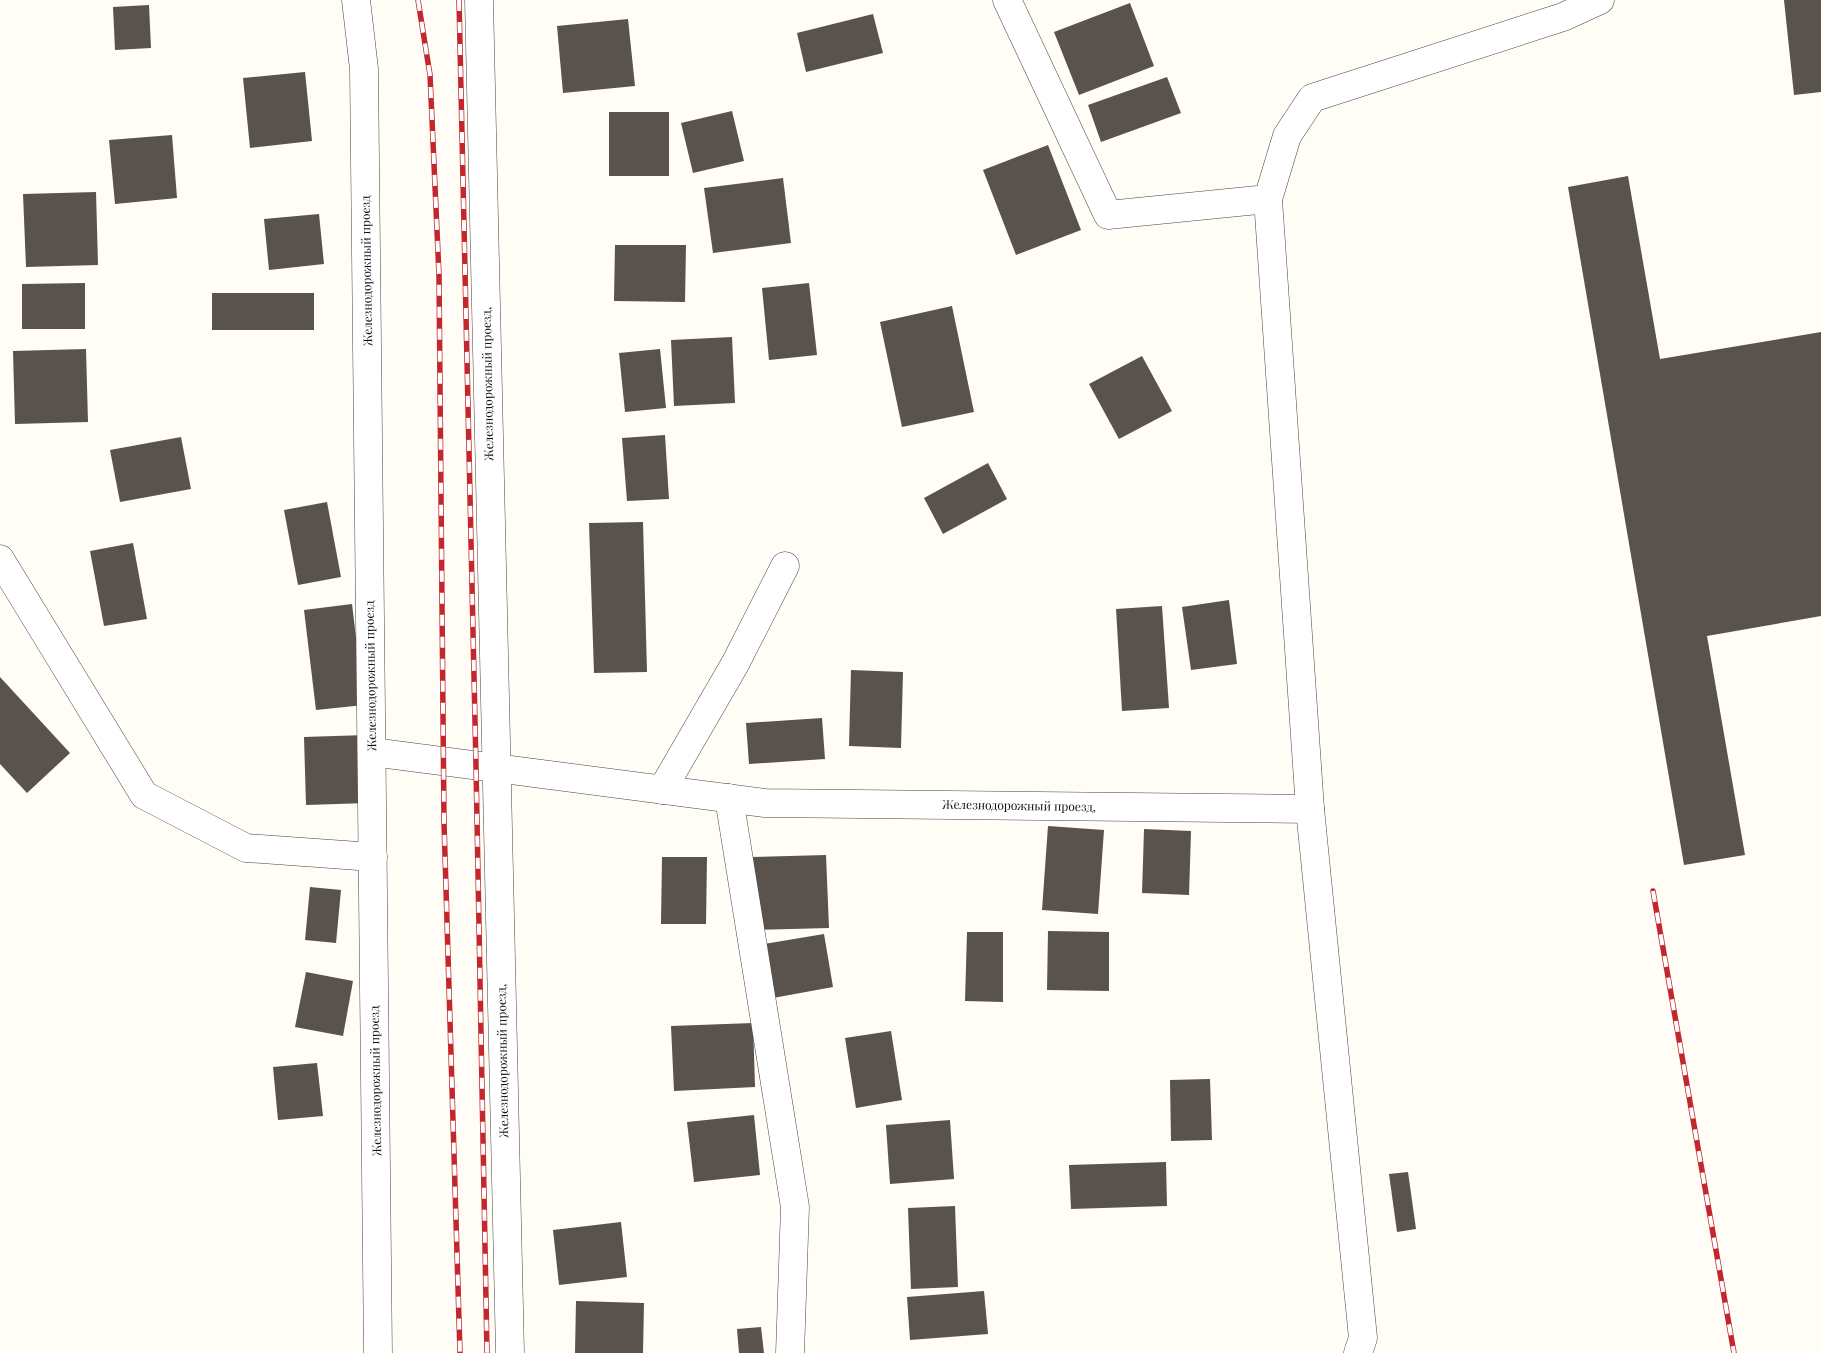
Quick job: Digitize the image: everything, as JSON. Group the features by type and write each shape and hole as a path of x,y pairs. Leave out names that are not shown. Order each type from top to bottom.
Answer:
{"street":[{"name":"Железнодорожный проезд","path":"356,0 364,69 378,1353"},
{"name":"Железнодорожный проезд,","path":"479,0 510,1353"},
{"path":"1007,0 1108,215 1268,199"},
{"path":"1358,1353 1364,1338 1310,809 1268,199 1287,136 1312,98 1563,17 1600,0"},
{"path":"0,559 144,795 246,848 373,857"},
{"path":"662,790 735,664 785,566"},
{"name":"Железнодорожный проезд,","path":"372,752 765,804 1310,809"},
{"path":"729,798 795,1207 790,1353"}],"building":[{"path":"1784,0 1821,0 1821,92 1794,95"},
{"path":"1130,3 1154,66 1079,95 1054,32"},
{"path":"149,5 151,48 115,50 113,7"},
{"path":"873,14 883,53 806,72 797,33"},
{"path":"628,19 635,86 563,93 557,26"},
{"path":"305,72 312,141 250,148 243,78"},
{"path":"1167,77 1181,113 1101,142 1088,105"},
{"path":"732,111 744,161 693,173 681,123"},
{"path":"609,112 669,112 669,176 609,176"},
{"path":"172,135 177,198 115,204 109,140"},
{"path":"1048,145 1081,230 1016,255 983,170"},
{"path":"1628,176 1660,359 1821,332 1821,616 1707,636 1745,855 1684,865 1568,187"},
{"path":"783,178 791,243 713,253 704,188"},
{"path":"96,192 98,265 26,267 23,194"},
{"path":"319,214 324,264 269,270 264,219"},
{"path":"615,245 686,245 685,302 614,301"},
{"path":"85,283 85,329 22,329 22,284"},
{"path":"809,283 817,355 769,360 762,288"},
{"path":"212,293 314,293 314,330 212,330"},
{"path":"952,306 974,412 902,427 880,322"},
{"path":"732,337 735,403 674,406 671,340"},
{"path":"86,349 88,422 15,424 13,351"},
{"path":"660,349 666,408 625,412 619,353"},
{"path":"1142,356 1172,411 1119,439 1089,384"},
{"path":"665,435 669,499 627,501 622,438"},
{"path":"181,437 191,489 120,502 110,450"},
{"path":"988,463 1007,499 943,534 924,498"},
{"path":"327,502 341,577 298,585 284,510"},
{"path":"643,522 647,672 594,673 589,523"},
{"path":"133,543 147,619 104,626 90,551"},
{"path":"1229,600 1237,664 1191,670 1182,607"},
{"path":"352,604 364,705 316,710 304,610"},
{"path":"1162,606 1169,708 1122,711 1116,609"},
{"path":"851,670 903,672 901,748 849,746"},
{"path":"0,677 70,753 27,793 0,764"},
{"path":"822,718 825,759 749,764 746,723"},
{"path":"366,735 368,803 306,805 304,737"},
{"path":"1048,826 1104,830 1098,914 1042,910"},
{"path":"1144,829 1191,831 1189,895 1142,893"},
{"path":"826,855 829,928 752,930 750,857"},
{"path":"662,857 707,857 706,924 661,924"},
{"path":"310,887 341,890 336,943 305,940"},
{"path":"1048,931 1109,932 1109,991 1047,990"},
{"path":"967,932 1003,932 1003,1002 965,1001"},
{"path":"824,934 833,987 773,998 764,944"},
{"path":"306,972 353,981 343,1036 295,1027"},
{"path":"753,1023 755,1087 674,1091 671,1026"},
{"path":"891,1031 902,1100 856,1108 845,1038"},
{"path":"317,1063 323,1116 278,1120 273,1067"},
{"path":"1210,1079 1212,1140 1171,1141 1170,1080"},
{"path":"754,1115 760,1175 694,1182 687,1122"},
{"path":"950,1120 954,1179 890,1184 886,1125"},
{"path":"1166,1162 1167,1206 1071,1209 1069,1165"},
{"path":"1408,1172 1416,1229 1397,1232 1389,1174"},
{"path":"955,1206 958,1287 911,1289 908,1208"},
{"path":"621,1222 627,1277 559,1285 553,1230"},
{"path":"984,1291 988,1334 910,1340 907,1297"},
{"path":"576,1301 644,1303 643,1353 575,1353"},
{"path":"761,1327 764,1353 739,1353 737,1329"}],"railway":[{"path":"418,0 430,75 439,275 444,822 460,1353"},
{"path":"459,0 487,1353"},
{"path":"1653,891 1734,1353"}]}
